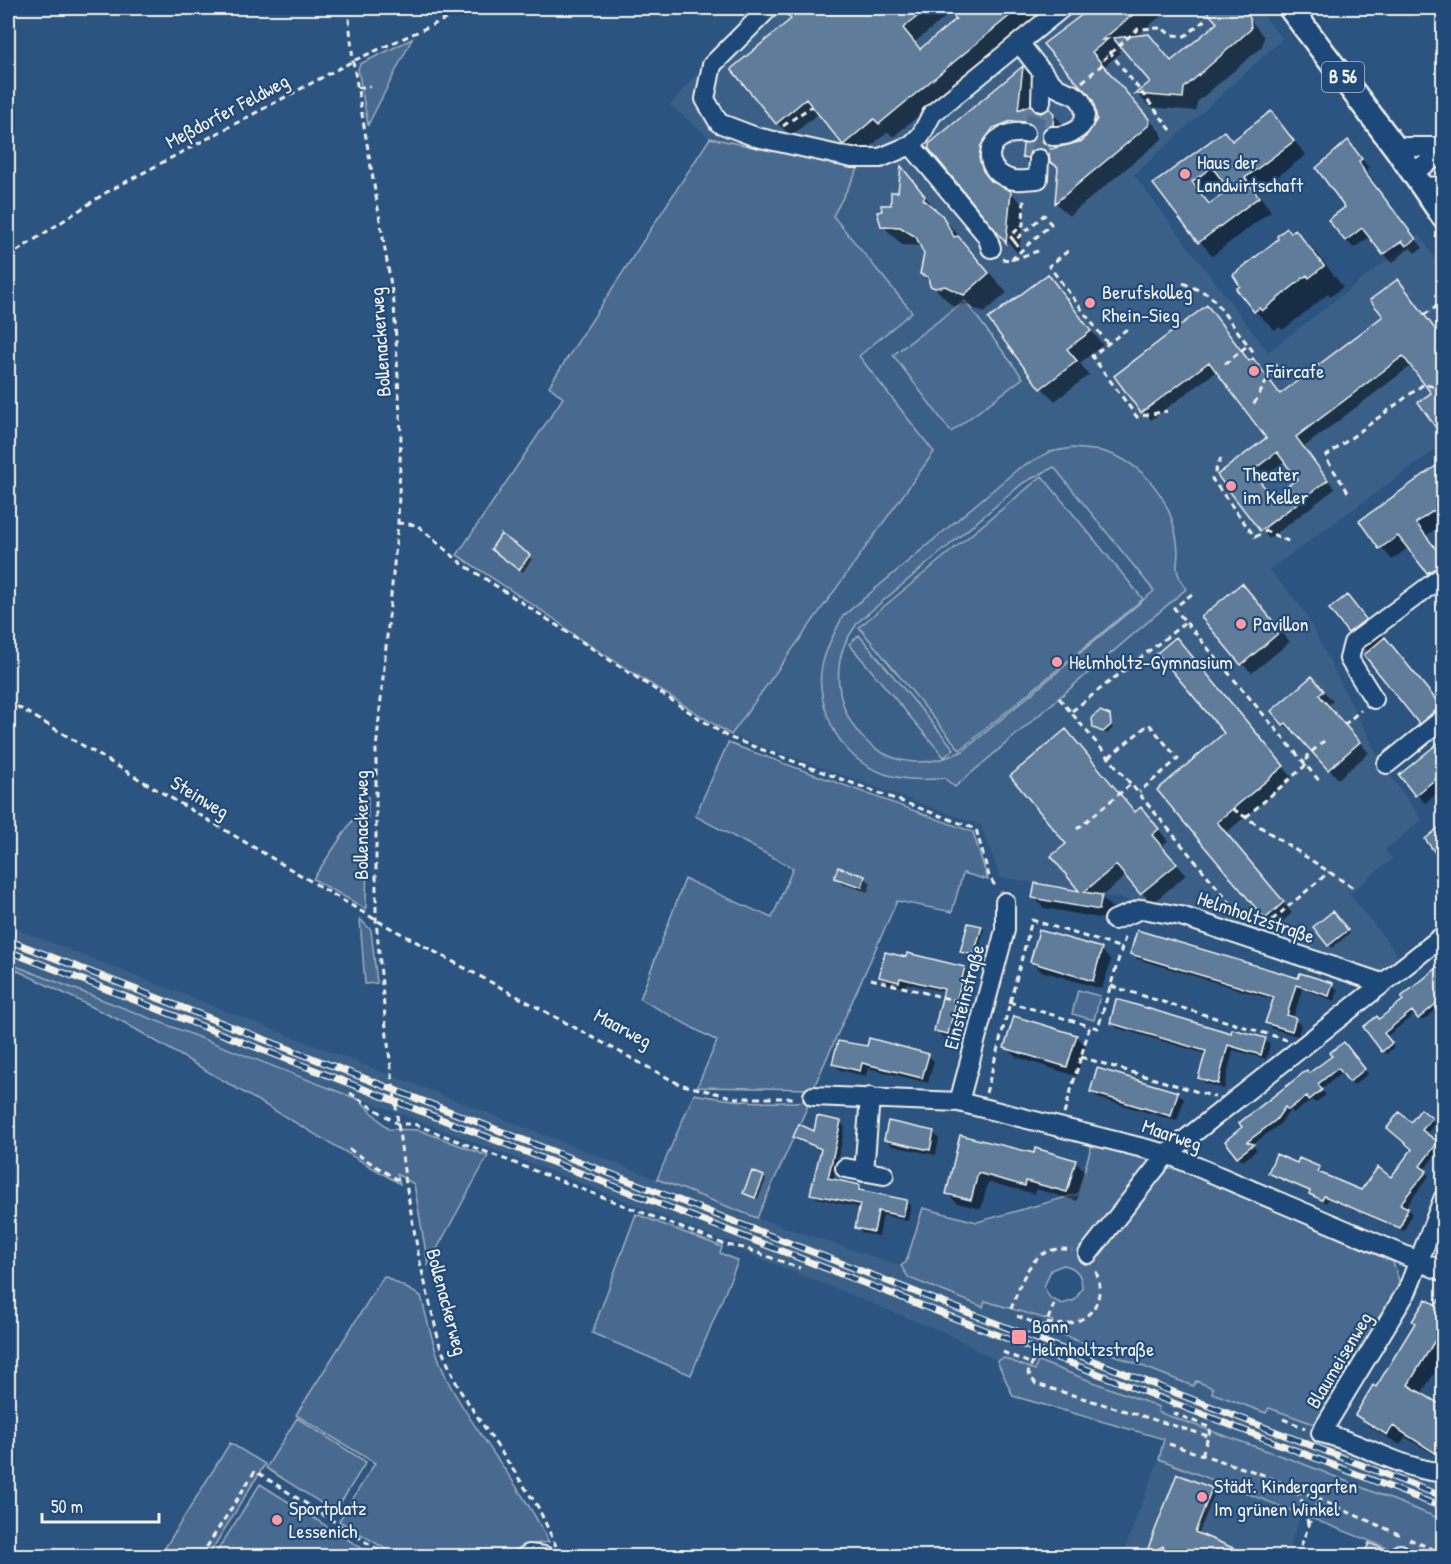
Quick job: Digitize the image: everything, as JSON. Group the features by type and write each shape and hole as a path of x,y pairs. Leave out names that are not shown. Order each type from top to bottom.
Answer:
{"main road":[{"name":"B 56","path":"1290,8 1395,147 1426,182 1443,218"}],"street":[{"path":"769,8 712,65 705,99 719,123 756,137 852,158 880,158 911,145 921,135 932,114 1062,8"},
{"path":"1019,43 1057,88 1069,92 1082,102 1085,113 1082,126 1074,133 1052,136"},
{"path":"1041,102 1042,71"},
{"path":"1025,133 1002,135 993,144 991,159 1000,174 1013,180 1038,178 1040,159"},
{"path":"911,145 987,236 991,248"},
{"path":"1395,147 1443,147"},
{"path":"1426,182 1443,153"},
{"path":"1374,699 1349,659 1353,644 1443,575"},
{"path":"1387,764 1443,718"},
{"name":"Einsteinstraße","path":"960,1097 1005,930 1005,902"},
{"name":"Helmholtzstraße","path":"1114,920 1142,909 1181,916 1382,983"},
{"path":"1087,1258 1167,1154 1443,935"},
{"name":"Maarweg","path":"813,1096 960,1097 1167,1154 1443,1272"},
{"path":"864,1172 870,1097"},
{"path":"844,1168 884,1175"},
{"name":"Blaumeisenweg","path":"1438,1472 1421,1470 1338,1437 1321,1433 1407,1291 1443,1197"},
{"path":"526,1557 529,1554 550,1553"}],"path":[{"name":"Bollenackerweg","path":"348,8 353,61 394,303 401,434 398,523 376,750 376,920 405,1178 419,1258 440,1346 459,1389 538,1507 550,1553"},
{"name":"Meßdorfer Feldweg","path":"8,257 107,192 353,61 470,8"},
{"path":"1069,92 1104,63 1109,51 1138,29 1162,28 1171,35 1185,36 1205,20"},
{"path":"1109,51 1171,130"},
{"path":"358,88 370,86"},
{"path":"783,126 812,106"},
{"path":"1021,251 1010,236 1023,225 1024,179"},
{"path":"1011,260 1051,224 1044,215 1014,241"},
{"path":"1068,251 1049,266 1108,344"},
{"path":"1182,283 1210,296 1255,354"},
{"path":"1424,315 1443,301"},
{"path":"1127,329 1092,356 1137,417 1167,411"},
{"path":"1225,364 1248,345"},
{"path":"1254,404 1276,364"},
{"path":"1348,492 1325,457 1424,384 1432,386 1443,377"},
{"path":"1221,458 1212,479 1256,537 1266,531 1292,543"},
{"path":"398,523 417,525 461,563 728,737 976,829 989,876 1005,902"},
{"path":"1192,594 1174,608 1321,783"},
{"path":"1072,711 1186,622"},
{"path":"1059,698 1241,916 1264,927 1329,872"},
{"name":"Steinweg","path":"8,701 376,920"},
{"path":"1344,725 1357,714"},
{"path":"1109,756 1149,724 1178,759 1138,792"},
{"path":"1246,818 1306,765 1308,755 1325,740"},
{"path":"1077,829 1131,784"},
{"path":"1233,809 1355,889"},
{"name":"Maarweg","path":"376,920 679,1084 716,1095 760,1100 813,1096"},
{"path":"960,1097 984,1098 1009,1002 1032,920 1122,948 1098,1028 1009,1002"},
{"path":"871,979 974,1005"},
{"path":"1111,986 1303,1045"},
{"path":"1060,1126 1090,1026"},
{"path":"1081,1057 1231,1101"},
{"path":"350,1093 398,1124 414,1124 726,1245 744,1248 800,1268"},
{"path":"349,1149 396,1179 405,1178"},
{"path":"1011,1309 1025,1273 1042,1253 1063,1248 1087,1258 1098,1278 1100,1293 1095,1306 1078,1322 1062,1326 1046,1326 1017,1316"},
{"path":"1046,1326 1055,1302"},
{"path":"1003,1352 1032,1362 1028,1373 1036,1384 1208,1436"},
{"path":"1173,1413 1211,1428 1202,1455"},
{"path":"1283,1419 1321,1433"},
{"path":"1169,1444 1319,1498 1443,1554"},
{"path":"201,1557 255,1471 388,1557"},
{"path":"1294,1488 1305,1507 1309,1527"},
{"path":"1297,1557 1319,1498"}],"shaded area":[{"path":"752,8 1257,8 1282,39 1134,175 1268,352 1420,235 1443,272 1443,444 1269,570 1303,609 1382,764 1422,820 1385,850 1392,859 1349,894 1399,956 1375,975 1168,907 1000,877 981,825 731,735 934,452 858,356 912,312 833,215 857,169 710,138 670,105"},
{"path":"412,39 368,125 358,69 360,64"},
{"path":"710,138 858,169 833,216 912,312 859,356 934,452 731,735 578,638 553,618 457,555 563,398 549,386"},
{"path":"965,301 1023,378 951,432 893,355"},
{"path":"1072,448 1101,451 1132,465 1144,475 1154,486 1169,511 1177,541 1178,574 1186,589 955,787 944,778 907,779 874,770 847,749 837,735 828,717 822,695 822,664 843,616 1019,468 1049,452","holes":["1054,467 1154,591 963,751 951,756 921,762 894,758 876,749 862,737 850,721 843,704 839,685 839,665 845,643 858,622 1023,483"]},
{"path":"1042,476 1143,599 960,750 859,627"},
{"path":"859,635 954,749 944,757 849,644"},
{"path":"728,743 973,832 988,880 963,873 952,912 897,901 813,1089 697,1087 717,1041 640,999 685,879 772,918 793,868 695,816"},
{"path":"368,797 366,909 313,879"},
{"path":"360,919 371,930 377,983 365,984"},
{"path":"8,926 757,1218 901,1266 909,1278 983,1306 985,1301 1054,1321 1051,1330 1193,1386 1195,1381 1214,1388 1212,1392 1267,1413 1269,1408 1317,1425 1312,1435 1443,1486 1443,1520 1301,1463 1157,1412 1159,1407 1039,1361 1035,1370 1004,1358 997,1361 948,1334 742,1251 744,1245 718,1239 581,1183 8,963"},
{"path":"8,963 360,1100 388,1129 419,1130 488,1156 428,1265 414,1184 397,1174 400,1184 125,1023 8,966"},
{"path":"1078,990 1100,996 1094,1020 1072,1014"},
{"path":"694,1094 752,1102 810,1101 757,1218 657,1179"},
{"path":"1093,1140 1147,1155 1159,1174 1167,1169 1179,1169 1393,1262 1400,1284 1317,1425 1269,1408 1266,1413 1212,1393 1213,1388 1196,1381 1193,1386 1050,1330 1053,1321 985,1301 983,1307 909,1278 901,1266 906,1262 923,1208 977,1222 1078,1194","holes":["1063,1265 1077,1272 1082,1288 1075,1300 1062,1304 1050,1298 1044,1287 1051,1270"]},
{"path":"636,1214 722,1247 720,1253 738,1261 691,1375 592,1333"},
{"path":"384,1276 421,1296 437,1354 451,1387 527,1502 549,1542 522,1547 508,1556 397,1556 339,1521 375,1463 296,1415"},
{"path":"1004,1358 1035,1370 1038,1361 1159,1407 1158,1412 1301,1463 1443,1520 1443,1556 1408,1556 1159,1459 1164,1439 1013,1396 997,1361"},
{"path":"297,1418 366,1462 335,1512 266,1468"},
{"path":"230,1443 265,1464 208,1556 160,1556"},
{"name":"Städt. Kindergarten Im grünen Winkel","path":"1159,1459 1302,1513 1286,1556 1122,1556"},
{"name":"Sportplatz Lessenich","path":"260,1484 374,1556 214,1556"}],"building":[{"path":"780,8 928,8 903,28 920,49 956,19 946,8 1019,8 879,124 874,119 843,145 806,99 776,124 731,69 791,19"},
{"path":"1091,8 1141,8 1102,40 1108,39 1092,52 1149,119 1149,125 1055,203 1058,167 1050,162 1049,153 1039,148 1030,152 1028,158 1022,157 1023,144 1035,138 1034,127 1026,122 1011,121 993,128 981,145 979,158 983,171 991,181 1011,191 1006,243 929,149 929,144 1023,66 1018,110 1031,105 1036,112 1041,113 1050,108 1054,114 1053,125 1042,131 1043,142 1051,149 1083,141 1097,119 1093,100 1043,44"},
{"path":"1204,8 1242,8 1250,18 1251,29 1184,88 1183,98 1135,94 1150,82 1113,38 1149,34 1171,61 1217,23"},
{"name":"Haus der Landwirtschaft","path":"1271,111 1294,141 1245,178 1259,197 1198,243 1153,184 1224,131 1232,141","holes":["1212,167 1229,190 1209,204 1192,182"]},
{"path":"1348,140 1362,159 1359,161 1365,173 1416,239 1406,246 1402,241 1383,255 1362,228 1345,241 1328,220 1345,207 1316,168"},
{"path":"901,166 925,196 923,199 942,215 954,237 958,236 989,273 964,295 945,286 935,288 930,286 928,277 920,274 924,254 916,237 900,227 881,226 877,212 882,211 881,205 891,205 891,192 898,192"},
{"path":"1287,228 1291,233 1295,229 1324,266 1309,278 1307,275 1262,311 1259,308 1254,312 1236,289 1240,286 1233,275 1278,239 1277,236"},
{"path":"1048,274 1091,331 1067,349 1077,361 1040,389 988,319"},
{"path":"1398,279 1443,340 1443,438 1418,402 1431,393 1403,356 1296,437 1328,480 1260,531 1217,475 1266,438 1209,362 1141,413 1114,376 1207,305 1249,361 1253,358 1280,394 1383,316 1370,300","holes":["1277,452 1297,479 1272,497 1252,471"]},
{"path":"1443,461 1443,504 1416,523 1443,558 1443,564 1427,573 1398,536 1379,549 1359,521"},
{"path":"501,534 530,555 519,570 491,549"},
{"name":"Pavillon","path":"1242,583 1281,631 1241,665 1201,617"},
{"path":"1347,595 1366,619 1348,633 1329,609"},
{"path":"1176,637 1284,766 1217,822 1284,902 1265,919 1157,790 1224,733 1157,653"},
{"path":"1385,637 1441,706 1419,724 1364,655"},
{"path":"1312,676 1324,691 1319,695 1360,742 1328,770 1286,723 1283,725 1271,711"},
{"path":"1100,711 1110,715 1111,725 1103,732 1093,728 1092,717"},
{"path":"1066,729 1135,812 1141,807 1159,829 1152,835 1177,864 1140,894 1116,865 1084,892 1102,895 1099,910 1032,898 1035,883 1079,891 1051,856 1066,844 1010,776"},
{"path":"1443,739 1443,773 1415,796 1399,775"},
{"path":"1443,824 1443,863 1425,839"},
{"path":"838,867 865,876 862,887 834,878"},
{"path":"1333,911 1348,930 1328,946 1313,927"},
{"path":"968,923 982,926 974,955 960,952"},
{"path":"1039,930 1102,948 1093,981 1030,962"},
{"path":"1137,930 1298,978 1300,973 1333,983 1329,996 1296,985 1287,1015 1296,1018 1292,1031 1265,1023 1274,997 1130,954"},
{"path":"885,952 906,957 907,953 965,967 948,1034 934,1031 944,989 900,978 899,982 879,977"},
{"path":"1443,963 1443,998 1418,1019 1412,1011 1384,1033 1392,1043 1382,1052 1363,1027 1377,1016 1379,1019 1403,1000 1401,997"},
{"path":"1116,999 1231,1033 1232,1029 1266,1038 1261,1055 1228,1045 1218,1084 1198,1078 1206,1051 1110,1023"},
{"path":"1014,1016 1077,1035 1067,1067 1004,1048"},
{"path":"869,1038 929,1054 922,1078 862,1063 860,1071 832,1064 838,1041 867,1046"},
{"path":"1344,1042 1365,1069 1349,1082 1338,1068 1318,1084 1322,1090 1309,1100 1307,1096 1288,1110 1285,1107 1276,1120 1247,1142 1254,1144 1237,1157 1225,1141 1242,1127 1239,1123 1307,1070 1309,1073 1332,1056 1329,1053"},
{"path":"1097,1068 1178,1092 1171,1116 1090,1092"},
{"path":"1421,1109 1432,1118 1422,1130 1438,1142 1420,1166 1427,1171 1400,1204 1408,1208 1400,1228 1324,1196 1322,1200 1309,1194 1310,1191 1268,1173 1276,1154 1297,1163 1299,1158 1320,1167 1318,1172 1361,1190 1378,1167 1391,1177 1412,1149 1387,1128 1399,1112 1411,1122"},
{"path":"817,1116 841,1121 828,1178 860,1185 859,1190 907,1200 903,1216 878,1211 874,1232 855,1228 860,1204 810,1194 821,1149 793,1137 799,1124 814,1131"},
{"path":"888,1121 934,1131 930,1150 884,1140"},
{"path":"960,1135 1034,1153 1035,1148 1076,1160 1067,1192 1026,1181 1025,1186 978,1173 971,1200 946,1194"},
{"path":"752,1171 764,1176 755,1198 743,1193"},
{"path":"1443,1294 1443,1327 1408,1385 1443,1406 1443,1458 1393,1426 1387,1435 1355,1415 1373,1385 1376,1387 1415,1323 1412,1321 1426,1299 1436,1305"},
{"path":"1177,1474 1212,1488 1195,1532 1255,1557 1168,1557 1163,1546 1145,1556"},
{"path":"1369,1543 1390,1551 1389,1557 1363,1557"}],"tunnel":[{"path":"1031,133 1041,102"},
{"path":"1025,133 1042,134 1039,159"}],"railway":[{"path":"8,940 1444,1497"},
{"path":"8,951 1444,1508"}],"place":[{"name":"Haus der Landwirtschaft","path":"1185,174"},
{"name":"Berufskolleg Rhein-Sieg","path":"1090,303"},
{"name":"Faircafe","path":"1254,371"},
{"name":"Theater im Keller","path":"1231,486"},
{"name":"Pavillon","path":"1241,624"},
{"name":"Helmholtz-Gymnasium","path":"1057,662"},
{"name":"Bonn Helmholtzstraße","path":"1019,1337"},
{"name":"Städt. Kindergarten Im grünen Winkel","path":"1202,1497"},
{"name":"Sportplatz Lessenich","path":"277,1520"}]}
